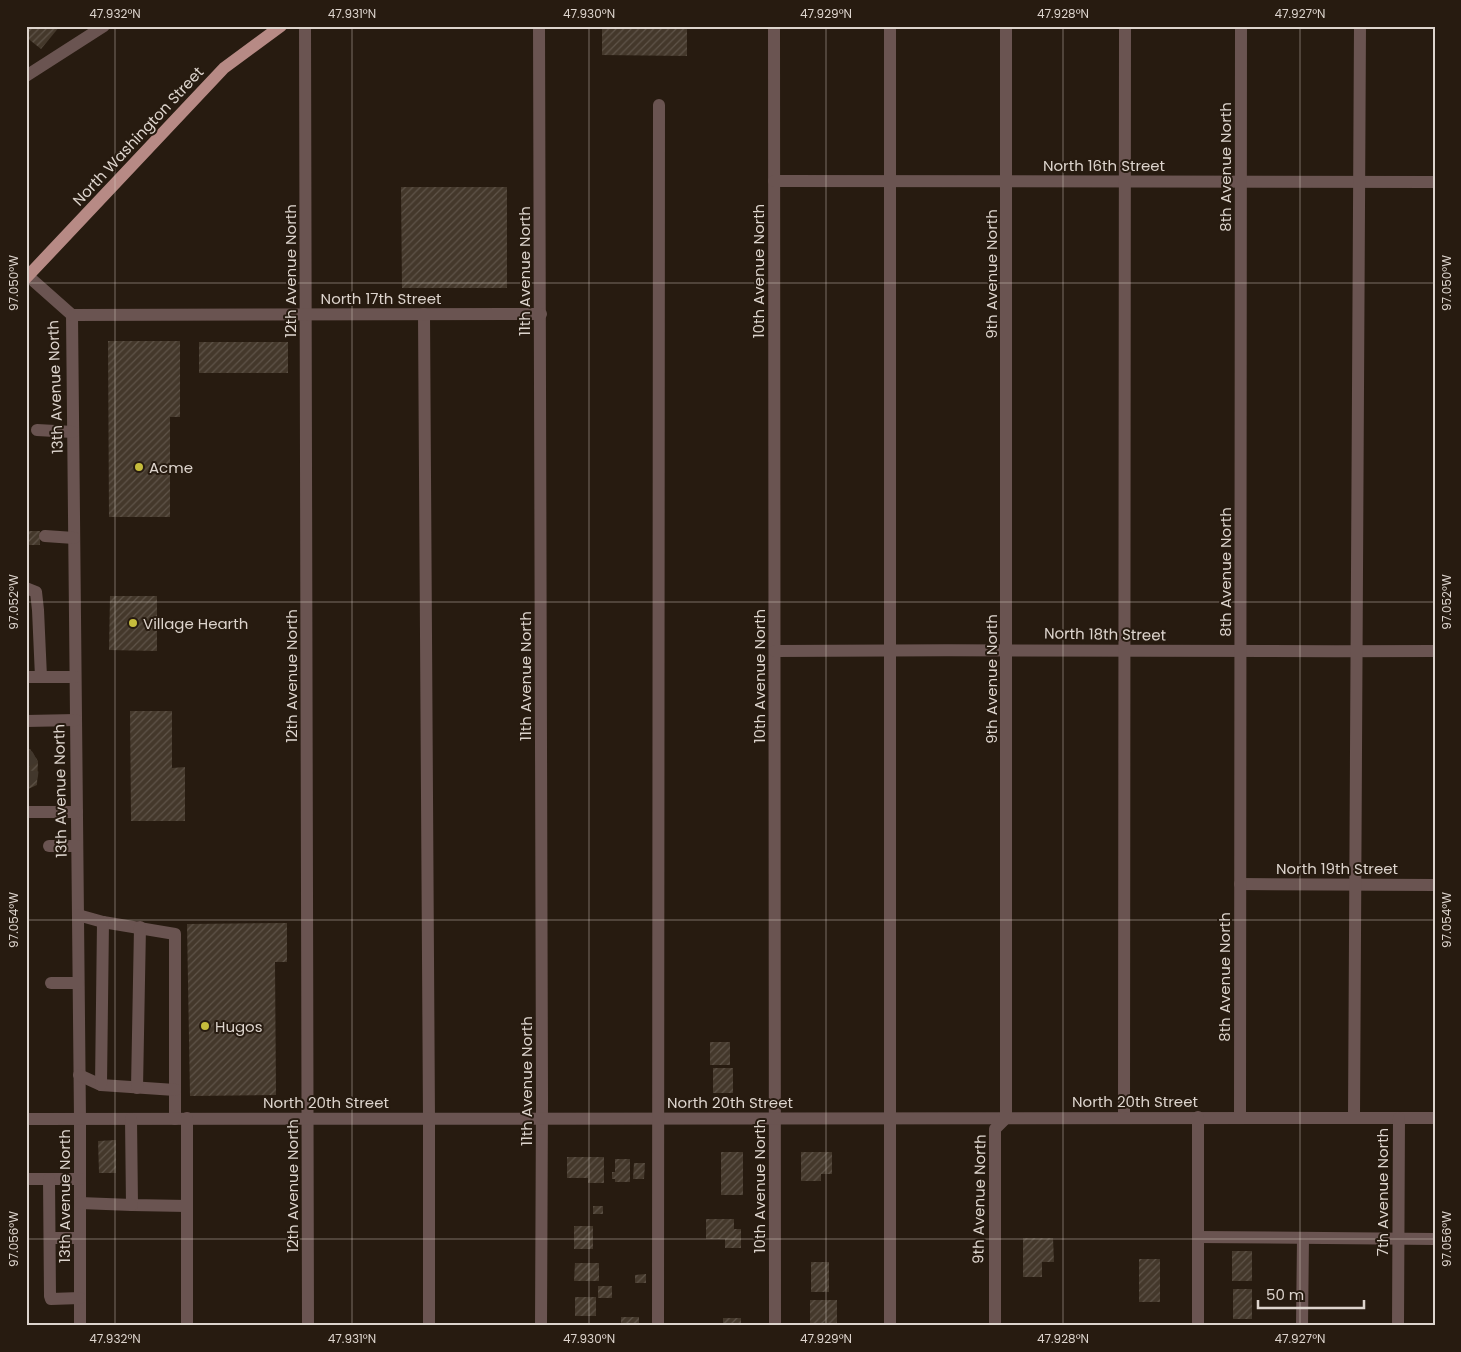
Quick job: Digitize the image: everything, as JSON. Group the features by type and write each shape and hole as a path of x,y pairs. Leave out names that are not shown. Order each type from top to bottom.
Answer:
{"main road":[{"name":"North Washington Street","path":"27,277 224,68 281,26"}],"street":[{"path":"26,76 104,26"},
{"name":"12th Avenue North","path":"305,26 308,1326"},
{"name":"11th Avenue North","path":"539,26 541,314 541,1326"},
{"name":"10th Avenue North","path":"774,26 775,1326"},
{"path":"890,26 890,1326"},
{"name":"9th Avenue North","path":"995,1326 995,1129 1006,1118 1008,649 1006,26"},
{"path":"1124,1118 1125,26"},
{"name":"8th Avenue North","path":"1240,1117 1241,26"},
{"path":"1354,1117 1360,26"},
{"path":"658,1326 659,105"},
{"name":"North 16th Street","path":"774,181 1435,182"},
{"name":"13th Avenue North","path":"27,277 72,315 80,1119 80,1326"},
{"path":"424,314 429,1326"},
{"name":"North 17th Street","path":"72,315 541,314"},
{"path":"37,430 73,432"},
{"path":"45,536 74,538"},
{"path":"26,588 36,592 41,677"},
{"path":"26,601 36,604 38,610"},
{"name":"North 18th Street","path":"775,651 1008,649 1241,652 1435,651"},
{"path":"26,677 75,677"},
{"path":"26,721 76,720"},
{"path":"26,812 77,812"},
{"path":"49,846 77,846"},
{"name":"North 19th Street","path":"1240,884 1435,885"},
{"path":"78,915 103,922 175,934 175,1090 181,1118 187,1206 187,1326"},
{"path":"102,1085 103,922"},
{"path":"137,1088 140,927"},
{"path":"51,983 78,983"},
{"path":"79,1075 102,1085 175,1090"},
{"path":"1198,1117 1198,1326"},
{"name":"7th Avenue North","path":"1398,1326 1399,1118"},
{"name":"North 20th Street","path":"26,1119 1435,1118"},
{"path":"131,1119 132,1205"},
{"path":"26,1179 80,1179"},
{"path":"49,1180 50,1296 52,1299 80,1298"},
{"path":"80,1203 187,1206"},
{"path":"50,1238 80,1238"},
{"path":"1198,1238 1435,1239"},
{"path":"1302,1326 1303,1238"}],"building":[{"path":"26,26 60,26 41,49 26,37"},
{"path":"602,26 687,26 687,56 602,55"},
{"path":"401,187 507,187 507,288 402,288"},
{"name":"Acme","path":"108,341 180,341 180,417 170,417 170,517 109,517"},
{"path":"199,342 288,342 288,373 199,373"},
{"path":"26,531 40,531 40,545 26,545"},
{"name":"Village Hearth","path":"110,596 157,596 157,651 109,650"},
{"path":"130,711 172,711 172,768 185,767 185,821 131,821"},
{"path":"30,749 38,761 37,785 26,790 26,750"},
{"path":"287,923 287,962 275,962 276,1095 190,1096 187,924"},
{"path":"710,1042 730,1042 730,1065 710,1065"},
{"path":"713,1068 733,1068 733,1093 713,1093"},
{"path":"116,1140 116,1173 99,1173 98,1141"},
{"path":"721,1152 743,1152 743,1195 721,1195"},
{"path":"801,1152 832,1152 832,1174 821,1174 821,1181 801,1181"},
{"path":"567,1157 604,1157 604,1183 588,1183 588,1178 567,1178"},
{"path":"615,1159 630,1159 630,1182 615,1182 615,1179 612,1179 612,1172 615,1172"},
{"path":"634,1163 645,1163 644,1179 633,1179"},
{"path":"593,1206 603,1206 603,1214 593,1214"},
{"path":"706,1219 734,1219 734,1229 741,1229 741,1248 725,1248 725,1239 706,1239"},
{"path":"574,1226 593,1226 593,1249 574,1249"},
{"path":"1023,1238 1053,1238 1054,1262 1042,1262 1042,1277 1023,1277"},
{"path":"1232,1251 1252,1251 1252,1281 1232,1281"},
{"path":"1139,1259 1160,1259 1160,1302 1139,1302"},
{"path":"811,1262 829,1262 829,1292 811,1292"},
{"path":"575,1263 599,1263 599,1281 574,1281"},
{"path":"646,1274 646,1283 635,1283 635,1275"},
{"path":"598,1286 612,1286 612,1298 598,1298"},
{"path":"1233,1289 1252,1289 1252,1319 1233,1319"},
{"path":"575,1297 596,1297 596,1316 575,1316"},
{"path":"810,1300 837,1300 837,1326 810,1326"},
{"path":"621,1317 639,1317 639,1326 621,1326"},
{"path":"723,1318 741,1318 741,1326 723,1326"}],"tunnel":[{"path":"26,756 28,756 33,766 32,776 26,781"}],"place":[{"name":"Acme","path":"139,467"},
{"name":"Village Hearth","path":"133,623"},
{"name":"Hugos","path":"205,1026"}]}
